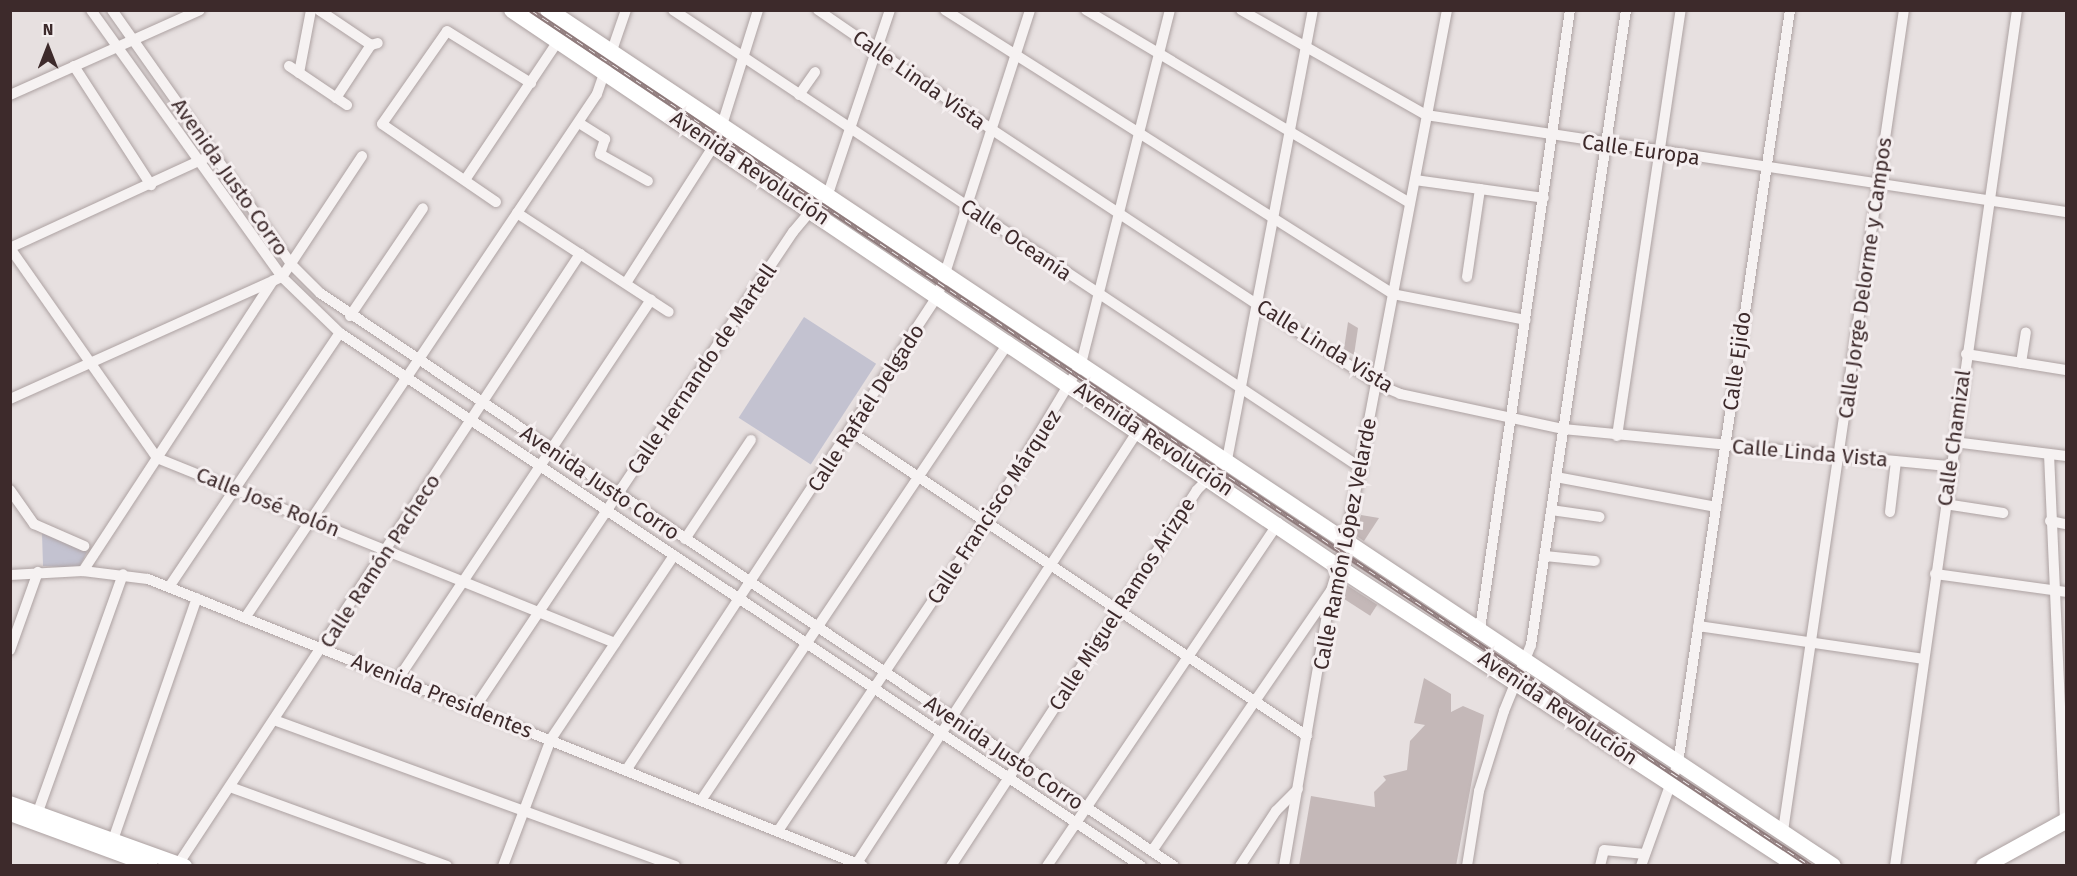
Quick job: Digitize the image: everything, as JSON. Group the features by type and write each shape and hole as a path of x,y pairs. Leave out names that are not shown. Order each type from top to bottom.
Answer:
{"main road":[{"name":"Avenida Revolución","path":"512,10 716,144 1208,475 1338,567 1517,681 1797,866"},
{"name":"Avenida Revolución","path":"548,10 1227,460 1833,866"},
{"path":"10,803 36,818 151,866"},
{"path":"10,814 36,818 113,840 180,865"},
{"path":"1984,866 2066,825"},
{"path":"2005,866 2066,825"}],"street":[{"name":"Avenida Justo Corro","path":"92,10 278,279 340,333 1141,866"},
{"name":"Avenida Justo Corro","path":"112,10 291,264 350,316 1174,866"},
{"path":"10,95 134,40 184,14 200,10"},
{"path":"311,10 294,70 346,105"},
{"path":"319,10 374,44 336,98"},
{"path":"245,618 579,123 607,74 626,10"},
{"name":"Calle Oceanía","path":"673,10 1239,390 1361,468"},
{"path":"722,125 758,10"},
{"name":"Calle Linda Vista","path":"818,10 991,129 1377,384 1432,403 1563,429 1617,436 1950,466"},
{"name":"Calle Hernando de Martell","path":"474,709 810,208 822,192 830,188 890,10"},
{"path":"945,10 1393,294 1524,320"},
{"name":"Calle Rafaél Delgado","path":"627,770 851,432 938,295 947,274 1029,10"},
{"path":"1086,10 1410,203"},
{"name":"Calle Francisco Márquez","path":"778,831 986,522 1072,384 1081,364 1170,10"},
{"name":"Calle Europa","path":"1241,10 1426,115 1552,137 2067,212"},
{"path":"1227,460 1239,390 1259,304 1313,10"},
{"name":"Calle Ramón López Velarde","path":"1284,866 1331,591 1346,541 1361,468 1447,10"},
{"path":"1480,629 1570,10"},
{"path":"1467,866 1479,791 1517,681 1527,662 1545,556 1626,10"},
{"path":"1617,436 1682,10"},
{"name":"Calle Ejido","path":"1641,866 1669,781 1678,763 1790,10"},
{"name":"Calle Jorge Delorme y Campos","path":"1783,831 1904,10"},
{"name":"Calle Chamizal","path":"1895,866 1950,466 2017,10"},
{"path":"496,202 382,124 447,31 531,83"},
{"path":"465,180 558,41"},
{"path":"74,66 151,185"},
{"path":"799,95 815,72"},
{"path":"579,123 605,139 600,154 648,181"},
{"path":"626,283 716,144"},
{"path":"157,458 10,248 197,164 214,154"},
{"path":"83,571 362,156"},
{"path":"1414,180 1544,198"},
{"path":"1467,277 1480,189"},
{"path":"350,316 423,208"},
{"path":"517,213 669,312"},
{"name":"Calle Ramón Pacheco","path":"180,865 580,254"},
{"path":"10,399 278,279"},
{"path":"398,679 651,300"},
{"path":"2021,363 2026,332"},
{"path":"169,587 340,333"},
{"path":"702,799 1009,342"},
{"path":"1966,354 2067,370"},
{"path":"858,865 942,733 1053,567 1139,429"},
{"path":"851,432 1307,736"},
{"path":"685,539 751,440"},
{"path":"1954,442 2067,456"},
{"path":"2049,454 2053,590 2061,658 2066,825"},
{"name":"Calle José Rolón","path":"157,458 615,643"},
{"name":"Calle Miguel Ramos Arizpe","path":"951,866 1208,475 1227,460"},
{"path":"1890,512 1896,461"},
{"path":"1556,477 1716,507"},
{"path":"10,490 34,524 84,546"},
{"path":"1945,504 2003,513"},
{"path":"1551,510 1600,517"},
{"path":"2050,521 2067,524"},
{"path":"1047,866 1278,523"},
{"path":"503,866 551,739 674,555"},
{"path":"1545,556 1596,561"},
{"name":"Avenida Presidentes","path":"10,575 83,571 123,574 169,587 702,799 858,865"},
{"path":"10,650 38,572"},
{"path":"36,818 123,574"},
{"path":"1935,574 2067,592"},
{"path":"1152,851 1331,591"},
{"path":"113,840 197,598"},
{"path":"1698,626 1923,659"},
{"path":"274,720 675,866"},
{"path":"230,787 447,866"},
{"path":"1240,866 1276,811 1298,789"},
{"path":"1599,866 1604,850 1645,854"}],"shaded area":[{"path":"804,317 876,364 811,464 739,418"},
{"path":"48,531 87,552 79,568 43,566 42,534"}],"building":[{"path":"1348,322 1358,328 1354,355 1344,349"},
{"path":"1287,515 1336,548 1334,551 1285,518"},
{"path":"1361,515 1379,518 1364,541 1355,535"},
{"path":"1349,556 1387,582 1385,585 1348,561"},
{"path":"1342,582 1377,605 1370,616 1335,593"},
{"path":"1424,678 1451,694 1451,712 1463,706 1484,715 1456,866 1299,866 1311,796 1375,807 1374,792 1386,780 1383,776 1407,770 1410,741 1425,725 1414,723"}],"railway":[{"path":"531,10 1811,866"}]}
